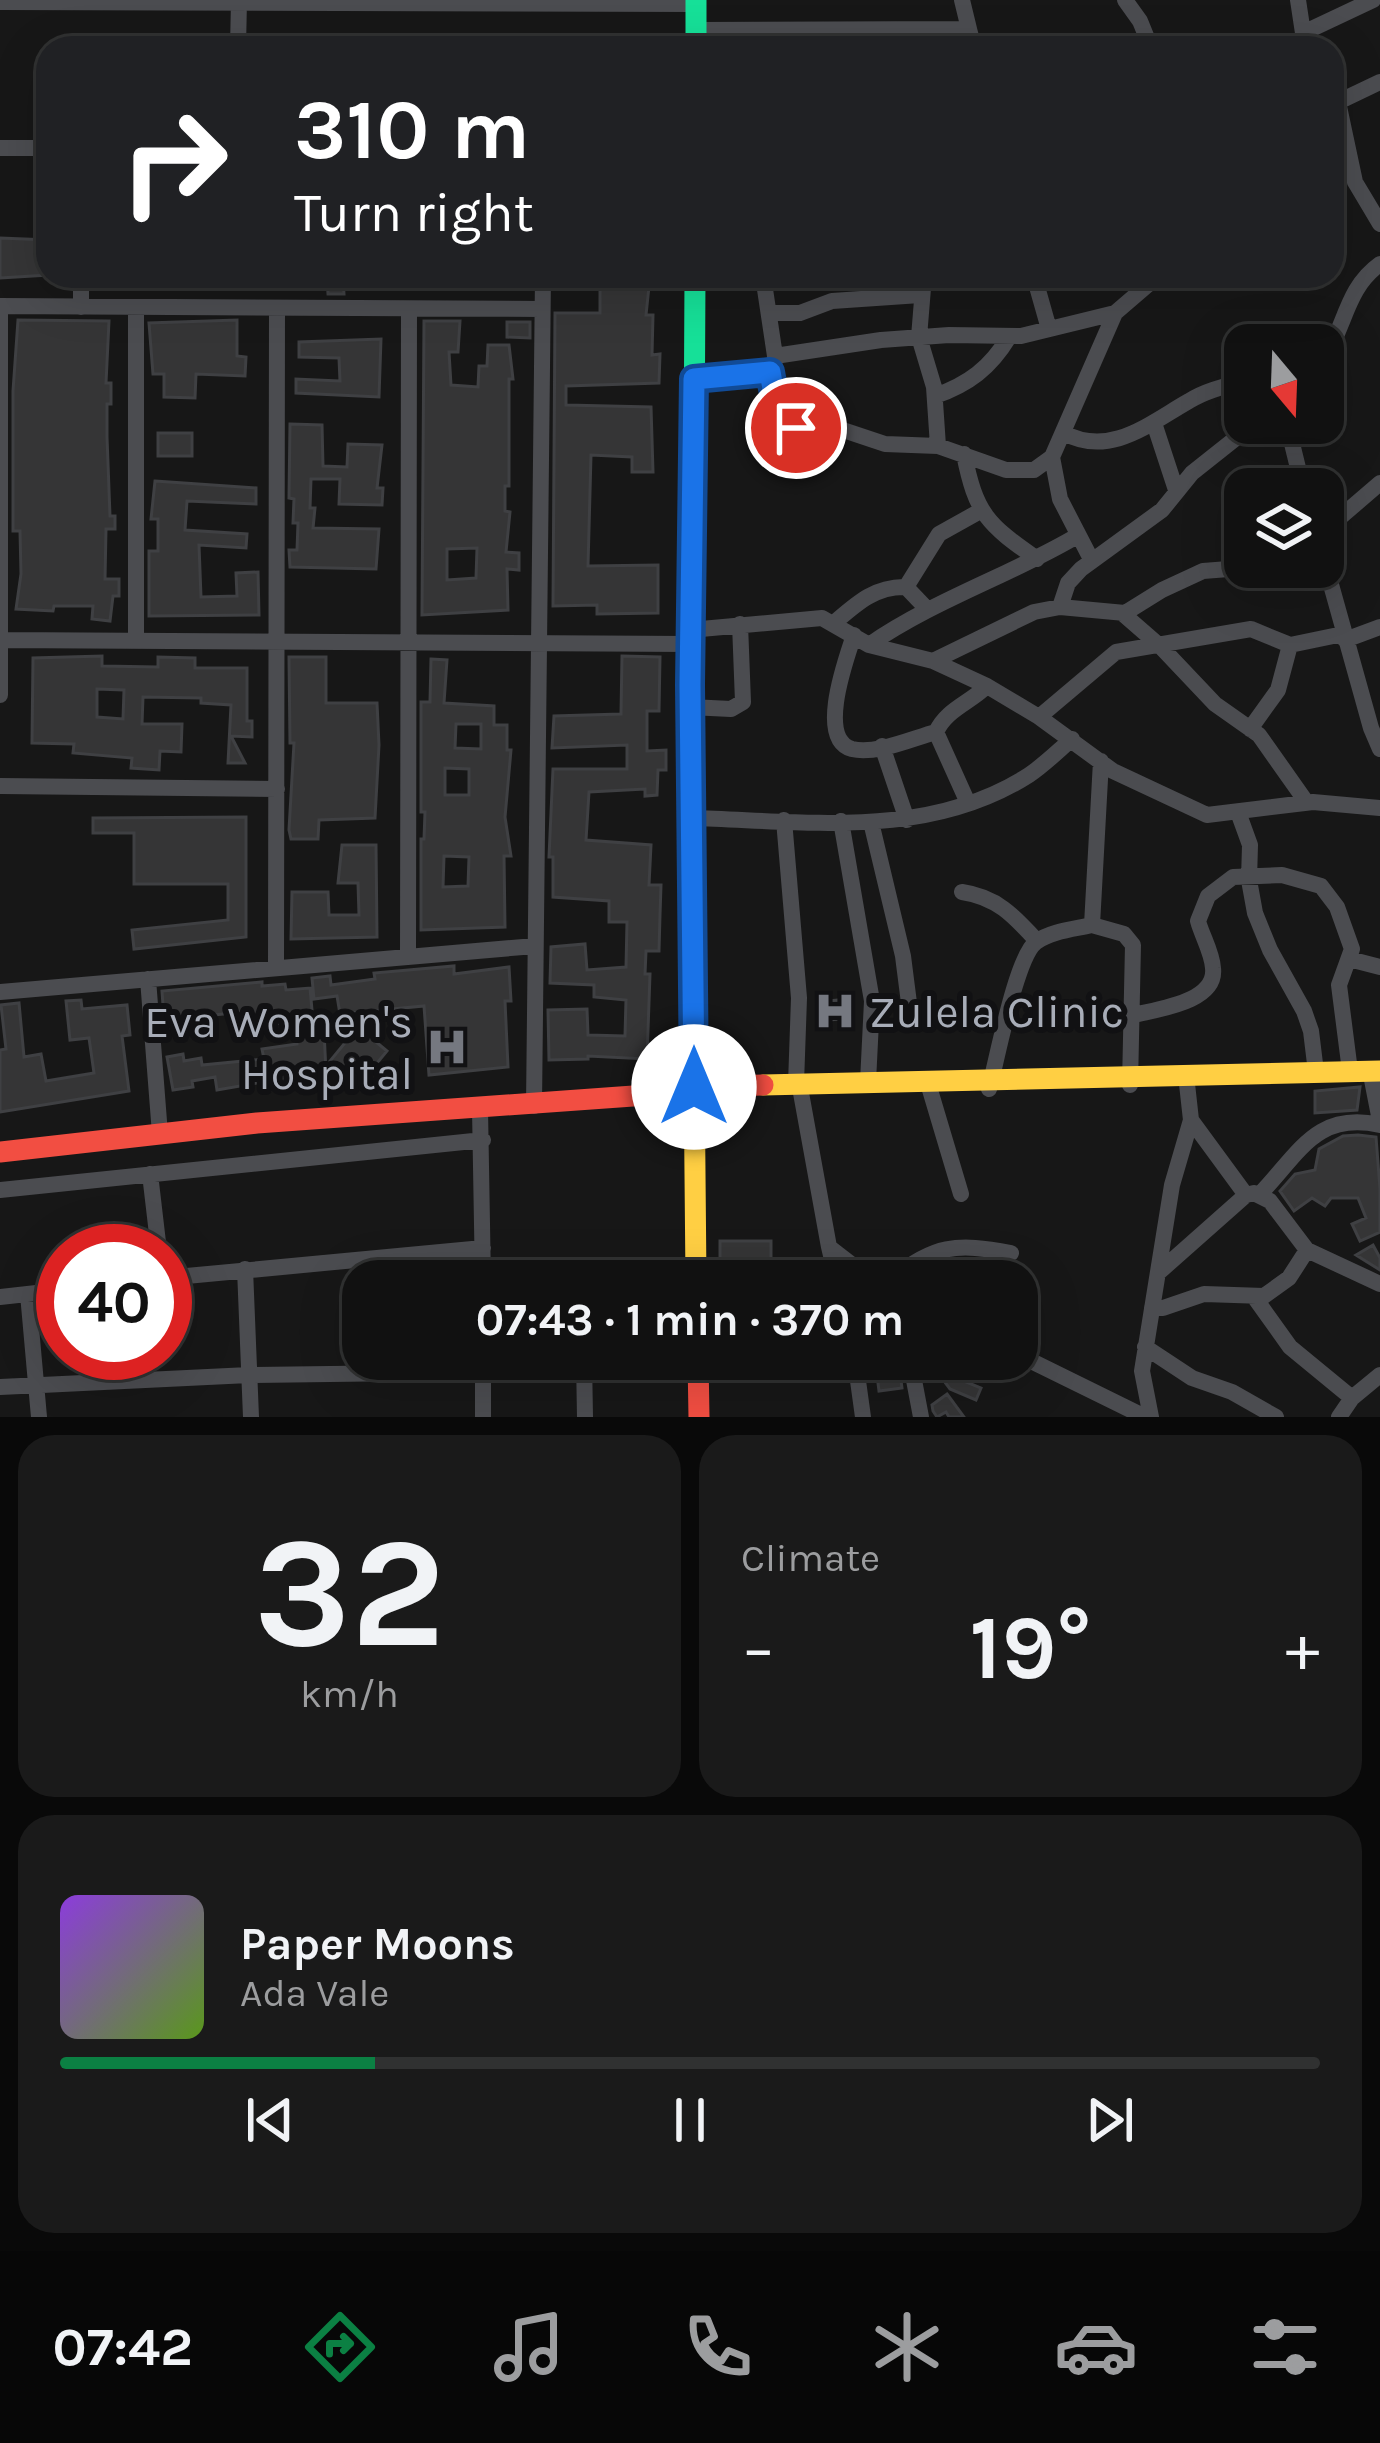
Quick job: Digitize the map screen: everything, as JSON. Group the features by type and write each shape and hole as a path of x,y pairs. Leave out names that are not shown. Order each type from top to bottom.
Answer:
{"street":[{"path":"962,0 971,36"},
{"path":"1125,0 1146,36"},
{"path":"1298,0 1305,36"},
{"path":"1314,36 1373,0"},
{"path":"0,2 696,2 696,36"},
{"path":"238,36 239,2"},
{"path":"778,36 969,29"},
{"path":"1344,102 1380,82"},
{"path":"1344,138 1355,182 1380,224"},
{"path":"0,148 36,148"},
{"path":"1344,324 1354,289 1380,264"},
{"path":"81,307 82,288"},
{"path":"534,1106 543,288"},
{"path":"695,288 688,1092 695,1260"},
{"path":"765,288 778,416 786,424 846,430 885,444 938,446 1021,472 1034,470 1052,457 1115,313 1144,288"},
{"path":"922,288 920,337 935,397 938,446"},
{"path":"1037,288 1049,329"},
{"path":"769,314 800,313 832,301 920,296"},
{"path":"0,695 0,306 542,310"},
{"path":"136,307 136,640"},
{"path":"276,968 278,308"},
{"path":"408,957 409,309"},
{"path":"694,379 920,337 1009,337 1115,313"},
{"path":"935,397 973,380 1009,337"},
{"path":"1064,433 1082,443 1100,443 1154,423 1205,392 1224,387"},
{"path":"1154,423 1176,490"},
{"path":"1060,608 1068,583 1091,560 1162,510 1176,490 1230,444"},
{"path":"964,454 972,494 982,510 1004,535 1037,559"},
{"path":"1052,457 1060,500 1091,560"},
{"path":"1344,514 1380,483"},
{"path":"906,587 939,534 982,510"},
{"path":"987,686 944,716 936,732 882,746 849,748 838,732 834,707 862,640 1077,536"},
{"path":"934,662 1034,612 1060,608 1122,613 1203,572 1224,570"},
{"path":"834,623 863,598 894,587 906,587 927,609"},
{"path":"1331,588 1380,749"},
{"path":"1122,613 1161,646 1215,704 1259,735 1307,802"},
{"path":"1,638 537,643 690,637 740,624 802,617 834,623 862,640 934,662 987,686 1113,771 1207,815 1307,802 1380,808"},
{"path":"690,707 731,710 743,702 740,624"},
{"path":"1039,717 1115,652 1251,629 1290,645 1380,627"},
{"path":"1250,729 1278,690 1290,645"},
{"path":"936,732 968,803"},
{"path":"692,818 871,822 936,815 1029,775 1072,739"},
{"path":"882,746 907,820"},
{"path":"1092,925 1101,761"},
{"path":"0,785 277,789"},
{"path":"1238,812 1250,844 1255,913 1311,1031 1316,1072"},
{"path":"784,820 799,998 799,1089 832,1260"},
{"path":"841,821 871,986 868,1082"},
{"path":"871,822 910,1003"},
{"path":"1134,1015 1184,1002 1213,978 1214,966 1198,920 1218,885 1249,874 1301,878 1321,886 1348,935 1349,959 1339,985 1350,1071"},
{"path":"962,892 999,903 1037,941"},
{"path":"990,1084 1018,977 1037,941 1092,925 1124,934 1133,945 1131,1081"},
{"path":"0,992 535,946"},
{"path":"1349,959 1380,967"},
{"path":"148,979 160,1134"},
{"path":"799,1089 868,1082 1131,1081 1350,1071 1377,1077"},
{"path":"1131,1081 1187,1084 1377,1077"},
{"path":"1157,1274 1324,1128 1345,1120 1380,1123 1377,1077"},
{"path":"0,1152 257,1123 688,1092 930,1090 990,1084"},
{"path":"1148,1417 1142,1371 1172,1185 1191,1120 1187,1084"},
{"path":"930,1090 961,1194"},
{"path":"481,1109 483,1260"},
{"path":"1191,1120 1307,1250 1380,1284"},
{"path":"0,1190 483,1140"},
{"path":"150,1174 156,1224"},
{"path":"829,1247 846,1260"},
{"path":"192,1275 483,1248"},
{"path":"915,1260 935,1250 981,1248 1011,1253"},
{"path":"1152,1308 1204,1294 1255,1298 1273,1292 1307,1250"},
{"path":"245,1269 251,1417"},
{"path":"0,1298 36,1293"},
{"path":"28,1294 39,1417"},
{"path":"1255,1298 1290,1347 1352,1398"},
{"path":"1145,1347 1192,1378 1232,1392 1276,1417"},
{"path":"1038,1364 1148,1417"},
{"path":"0,1388 342,1371"},
{"path":"1339,1417 1352,1398 1380,1375"},
{"path":"483,1380 483,1417"},
{"path":"584,1380 585,1417"},
{"path":"698,1380 699,1417"},
{"path":"858,1380 863,1417"},
{"path":"914,1380 921,1417"}],"building":[{"path":"0,238 36,240 36,276 0,278"},
{"path":"328,288 344,288 344,294 328,294"},
{"path":"600,288 649,288 646,315 653,315 652,355 660,354 659,383 566,386 566,405 651,407 653,472 632,472 632,457 591,455 588,566 658,565 658,613 597,614 597,605 553,606 555,313 600,313"},
{"path":"18,320 109,321 107,437 110,516 115,516 115,529 106,529 105,579 119,579 110,621 92,619 93,606 16,609 21,574 20,531 13,531"},
{"path":"237,320 237,356 246,357 245,376 196,374 195,398 164,397 164,374 153,374 149,323"},
{"path":"424,321 460,321 458,352 449,352 451,385 478,387 479,366 487,366 488,345 509,345 513,379 509,379 506,552 519,553 519,570 507,569 508,610 422,615","holes":["477,548 476,578 447,580 447,549"]},
{"path":"507,322 530,322 530,338 507,337"},
{"path":"381,339 379,397 296,393 296,379 340,381 339,358 299,357 299,342"},
{"path":"290,424 322,425 323,466 347,467 348,444 382,445 377,488 383,488 382,505 339,504 340,479 311,479 313,528 379,529 376,569 290,567 289,550 297,550 298,523 293,523 294,499 289,498"},
{"path":"158,433 192,433 192,456 158,456"},
{"path":"155,481 256,488 256,504 187,501 185,530 247,534 246,548 199,545 201,597 237,596 236,573 258,572 259,615 149,616 149,551 158,551 158,519 151,519"},
{"path":"102,656 102,666 158,667 158,657 195,658 195,668 247,668 247,721 252,721 252,737 231,736 245,763 228,763 231,705 201,703 201,698 143,697 142,724 182,724 181,752 160,751 159,770 131,768 132,758 73,753 74,744 32,743 33,658","holes":["97,689 124,690 123,719 97,717"]},
{"path":"622,656 660,657 659,711 647,711 647,751 666,750 666,770 658,770 657,795 645,796 645,789 589,792 586,840 651,845 649,885 661,885 659,951 646,951 645,974 650,974 647,1059 588,1056 549,1060 548,1010 587,1009 588,1035 625,1036 626,1000 594,997 594,985 550,983 551,947 585,944 587,970 626,967 627,922 609,922 609,901 553,897 553,857 549,857 553,769 627,769 627,745 552,748 554,716 621,714"},
{"path":"289,657 326,657 326,703 377,703 375,818 319,820 318,839 291,839 289,830 294,743 290,743"},
{"path":"431,659 447,660 444,703 494,706 494,725 507,725 507,750 511,750 505,817 511,856 504,856 505,927 421,930 425,812 421,812 421,702 430,702","holes":["456,724 481,724 481,749 455,748","445,768 469,769 469,795 445,795","444,856 469,857 468,886 443,887"]},
{"path":"246,817 246,937 134,949 132,930 228,920 228,884 134,884 134,833 93,833 93,818"},
{"path":"342,845 376,845 377,937 291,939 292,892 328,892 329,915 359,915 358,883 338,883"},
{"path":"454,966 454,974 509,967 511,1001 505,1001 508,1067 429,1075 424,1006 340,1014 337,996 314,999 312,978 330,976 331,985 375,979 374,973"},
{"path":"262,982 262,986 285,984 286,990 310,988 314,1032 324,1031 326,1072 294,1074 284,1079 285,1087 270,1090 269,1081 217,1090 215,1077 173,1090 167,1057 201,1058 202,1065 264,1059 262,1049 297,1044 296,1022 270,1024 269,1016 245,1018 244,1012 203,1016 204,1028 165,1033 162,991"},
{"path":"849,999 851,1018 828,1020 827,1001"},
{"path":"81,1000 82,1009 127,1005 130,1035 122,1036 129,1091 0,1112 0,1050 6,1049 1,1005 19,1003 24,1057 41,1054 46,1081 94,1073 89,1038 70,1040 66,1001"},
{"path":"358,1027 387,1051 359,1085 330,1061"},
{"path":"1360,1087 1357,1110 1315,1113 1315,1091"},
{"path":"1343,1136 1376,1137 1380,1189 1380,1232 1360,1241 1352,1224 1366,1218 1358,1198 1331,1198 1325,1206 1312,1198 1294,1211 1280,1191 1295,1174 1315,1170 1319,1149"},
{"path":"720,1241 771,1241 771,1260 720,1260"},
{"path":"1373,1245 1380,1258 1380,1270 1356,1255"},
{"path":"878,1380 901,1380 902,1388 879,1391"},
{"path":"943,1380 962,1380 981,1388 976,1400 950,1389"},
{"path":"947,1394 964,1417 949,1417 946,1412 937,1417 932,1405"}],"traffic: fast":[{"path":"696,0 696,36"},
{"path":"692,851 695,288"}],"traffic: slow":[{"path":"692,851 696,1260"},
{"path":"763,1085 1380,1071"}],"traffic: jam":[{"path":"0,1152 257,1123 763,1085"},
{"path":"698,1380 699,1417"}],"place":[{"name":"Zulela Clinic","path":"835,1011"},
{"name":"Eva Women's Hospital","path":"447,1047"}],"route":[{"path":"694,1087 690,685 694,379 770,372 778,416 796,428"}]}
